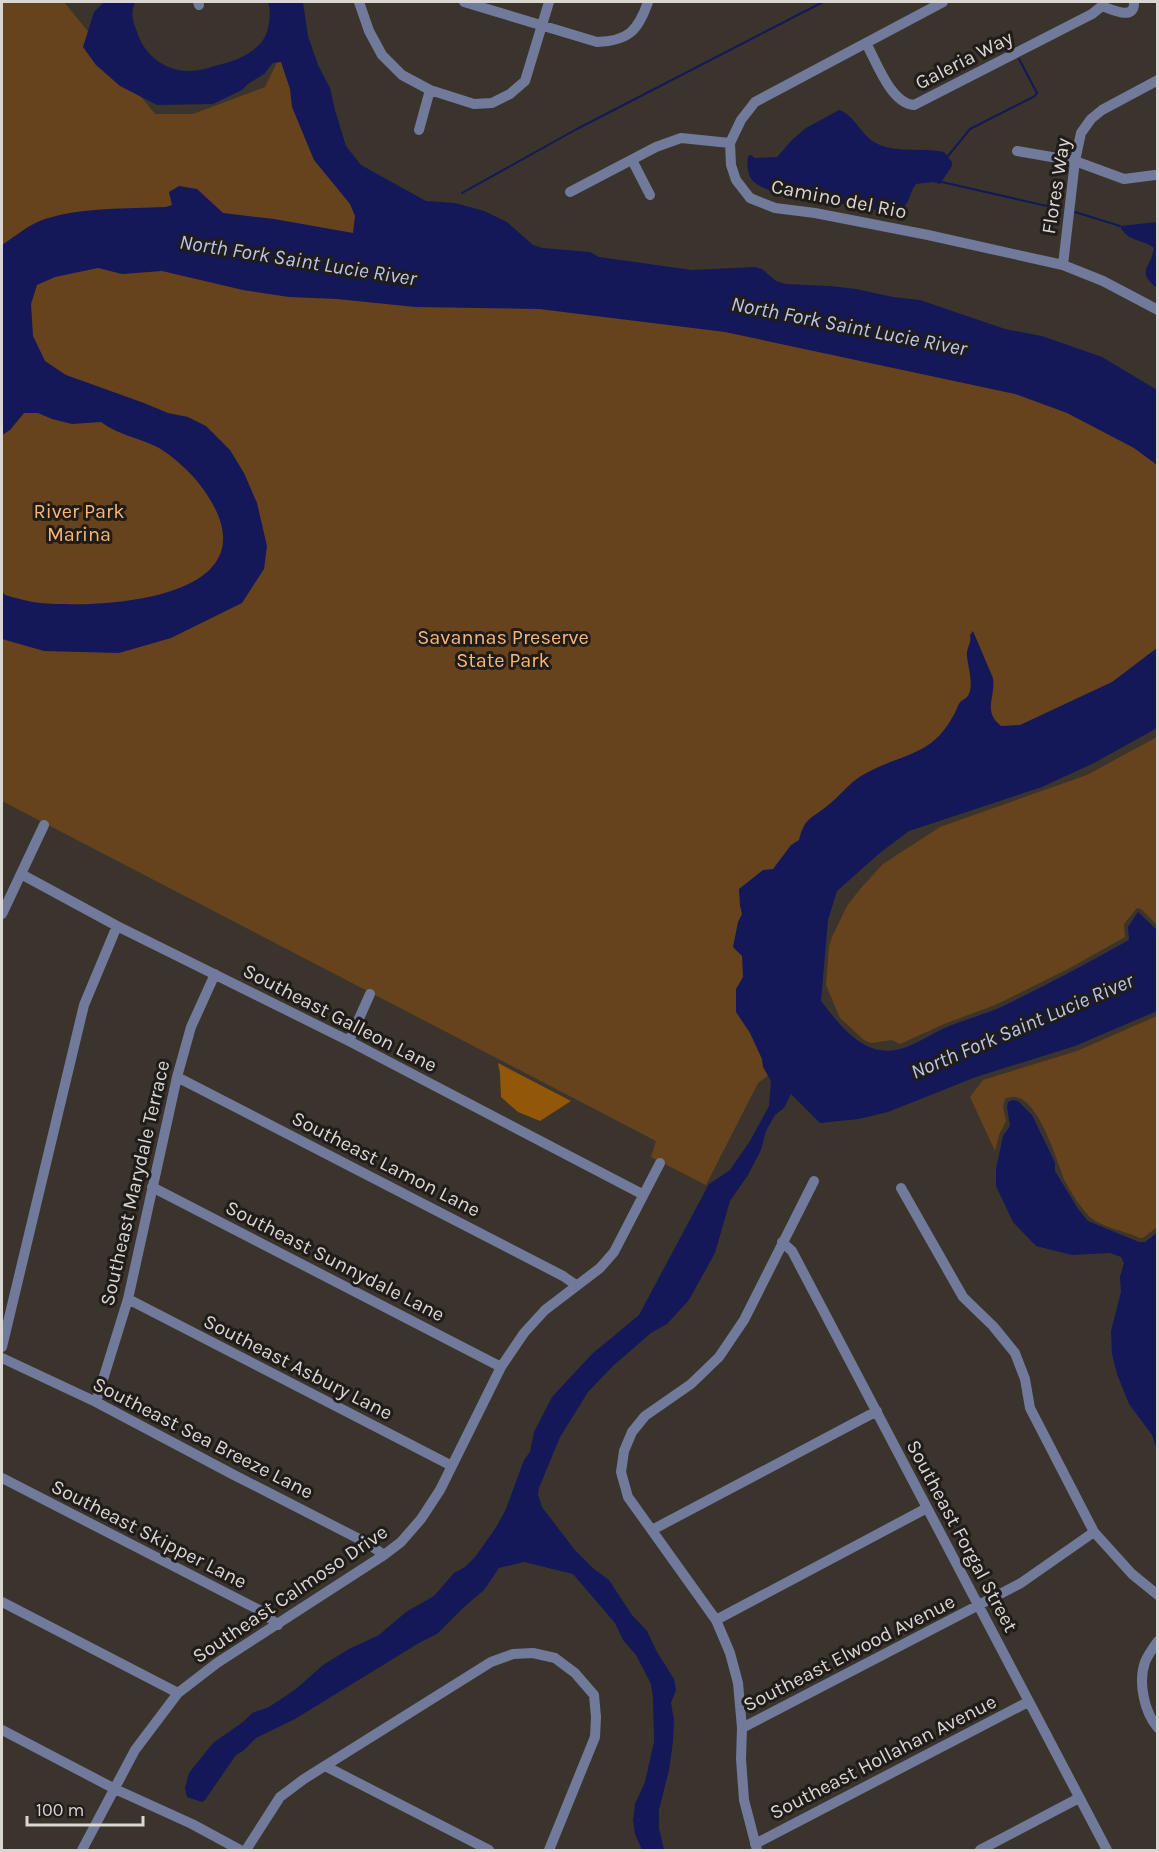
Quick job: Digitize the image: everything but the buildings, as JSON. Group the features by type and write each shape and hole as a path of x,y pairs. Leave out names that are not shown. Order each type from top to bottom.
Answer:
{"street":[{"path":"359,2 369,31 382,55 402,75 430,90 474,104 492,103 510,94 525,81 549,2"},
{"path":"464,2 597,42 613,41 635,30 648,2"},
{"path":"570,192 656,147 681,138 730,142 741,120 755,102 943,2"},
{"name":"Galeria Way","path":"867,42 896,96 906,104 914,105 1092,14 1102,4 1125,14 1130,13 1134,2"},
{"name":"Flores Way","path":"1063,266 1075,161 1081,134 1091,119 1108,106 1158,80"},
{"path":"419,130 430,90"},
{"name":"Camino del Rio","path":"730,142 731,165 736,180 750,198 775,208 815,213 928,235 1063,266 1103,281 1158,310"},
{"path":"1017,151 1075,161 1124,178 1155,175"},
{"path":"632,160 650,195"},
{"path":"2,914 44,825"},
{"name":"Southeast Galleon Lane","path":"21,874 117,926 349,1041 642,1194"},
{"path":"2,1347 84,1005 117,926"},
{"name":"Southeast Marydale Terrace","path":"96,1402 128,1299 177,1077 191,1027 215,974"},
{"path":"349,1041 369,994"},
{"name":"Southeast Lamon Lane","path":"177,1077 553,1270 576,1285"},
{"name":"Southeast Calmoso Drive","path":"82,1851 135,1750 178,1693 217,1663 384,1555 401,1542 421,1519 440,1490 501,1367 545,1310 600,1268 614,1252 660,1163"},
{"path":"756,1847 744,1800 738,1683 730,1653 716,1620 628,1497 621,1472 624,1451 632,1432 645,1416 691,1384 719,1357 744,1320 814,1181"},
{"name":"Southeast Sunnydale Lane","path":"152,1187 501,1367"},
{"path":"901,1188 963,1298 993,1326 1015,1353 1025,1379 1030,1408 1094,1532 1132,1574 1158,1595"},
{"name":"Southeast Forgal Street","path":"782,1242 792,1251 1107,1851"},
{"name":"Southeast Asbury Lane","path":"128,1299 452,1466"},
{"name":"Southeast Sea Breeze Lane","path":"2,1358 96,1402 367,1543 384,1555"},
{"path":"652,1530 877,1411"},
{"name":"Southeast Skipper Lane","path":"2,1478 261,1611 278,1625"},
{"path":"716,1620 927,1508"},
{"name":"Southeast Elwood Avenue","path":"742,1728 1021,1583 1094,1532"},
{"path":"2,1602 178,1693"},
{"path":"1158,1641 1145,1664 1142,1686 1146,1706 1158,1728"},
{"path":"246,1851 280,1797 304,1779 327,1767 491,1662 513,1654 533,1653 555,1658 575,1672 594,1695 596,1717 595,1737 549,1851"},
{"name":"Southeast Hollahan Avenue","path":"756,1847 1028,1702"},
{"path":"2,1730 115,1789 192,1824 240,1851"},
{"path":"327,1767 489,1851"},
{"path":"980,1851 1078,1798"}],"green space":[{"name":"Savannas Preserve State Park","path":"2,2 64,2 155,114 193,114 265,87 283,50 360,192 364,237 718,298 1157,429 1157,674 790,879 789,1060 758,1083 706,1185 651,1157 656,1141 2,801"},
{"path":"1157,737 1157,925 1141,909 1137,908 1124,924 1125,937 1068,969 995,1005 900,1044 892,1040 871,1043 864,1040 840,1018 826,985 829,946 847,906 883,864 940,827 1087,775"},
{"path":"1157,1016 1157,1227 1140,1238 1100,1223 1085,1212 1065,1181 1035,1112 1026,1102 1016,1097 1005,1099 1003,1107 1006,1121 995,1151 970,1097 983,1080 1077,1051"}],"shaded area":[{"path":"498,1063 571,1101 540,1121 518,1112 501,1097"}],"water":[{"name":"North Fork Saint Lucie River","path":"104,2 135,2 133,21 145,48 165,65 181,71 190,71 202,70 232,61 255,49 267,31 270,19 268,2 303,2 308,36 318,65 330,88 346,146 361,165 426,201 455,203 484,211 507,222 533,245 543,248 590,252 599,257 692,270 755,267 762,269 776,281 786,284 856,289 920,300 1005,329 1042,336 1102,357 1157,390 1157,465 1134,448 1067,413 1015,394 725,332 539,309 415,307 337,299 289,297 243,290 162,271 122,274 98,268 55,277 37,285 31,304 33,336 45,361 66,375 168,413 188,417 206,426 230,450 244,473 257,503 267,546 264,569 242,603 171,638 119,653 44,651 2,639 2,591 5,595 41,603 109,603 147,597 181,587 207,572 222,549 220,520 197,481 159,448 101,422 72,424 38,413 24,413 10,430 2,435 2,245 34,224 60,215 105,209 172,205 169,192 179,186 197,189 223,213 274,219 353,233 355,216 350,204 314,160 292,107 290,89 281,62 273,63 264,74 242,90 213,104 157,105 120,86 96,65 83,47 94,12"},
{"path":"839,110 849,116 874,142 882,146 944,152 952,162 952,166 940,184 933,182 916,184 905,206 886,211 786,195 764,188 752,180 748,170 748,156 777,157 806,128"},
{"path":"1158,222 1157,288 1150,282 1146,273 1154,248 1131,238 1120,226"},
{"name":"North Fork Saint Lucie River","path":"973,631 993,678 992,715 1001,726 1020,725 1112,682 1157,648 1157,728 1094,763 1042,787 909,831 881,852 837,891 828,920 821,1001 846,1031 862,1043 879,1050 897,1050 947,1027 999,1008 1129,940 1128,927 1138,912 1157,930 1157,1011 1075,1046 976,1077 888,1112 859,1119 820,1123 791,1094 784,1108 775,1115 748,1175 730,1201 715,1253 689,1300 667,1324 651,1333 613,1366 588,1392 560,1437 539,1488 538,1494 542,1507 574,1549 609,1580 632,1615 647,1631 674,1679 676,1690 671,1703 674,1720 673,1742 659,1810 659,1828 664,1850 642,1850 635,1834 633,1821 635,1804 645,1782 654,1742 651,1684 636,1655 623,1640 615,1623 573,1574 524,1562 499,1568 484,1590 437,1634 295,1719 256,1738 236,1755 205,1800 202,1802 187,1797 185,1788 189,1773 213,1743 252,1713 269,1707 296,1689 323,1665 349,1649 379,1635 406,1612 434,1596 454,1573 465,1567 475,1557 495,1529 506,1509 524,1460 530,1452 534,1432 552,1397 592,1354 639,1315 709,1184 730,1170 750,1141 769,1106 771,1081 750,1033 736,1012 736,989 743,977 742,956 733,947 742,914 739,889 763,870 773,869 791,845 799,840 809,820 856,779 876,768 917,752 939,736 971,688 967,653 970,635"},
{"path":"1018,1101 1032,1115 1055,1163 1055,1171 1088,1221 1139,1242 1145,1242 1157,1233 1157,1450 1152,1435 1129,1404 1112,1354 1111,1331 1121,1292 1120,1277 1124,1263 1121,1257 1110,1253 1072,1255 1036,1246 1013,1222 996,1186 996,1169 1003,1136 1010,1126 1007,1107 1008,1102"}],"waterway":[{"path":"462,193 575,130 823,2"},
{"path":"948,156 970,129 1035,96 1037,93 1019,59"},
{"path":"942,182 1060,209"},
{"path":"1075,212 1120,226"}],"park label":[{"name":"River Park Marina","path":"79,522"}]}
